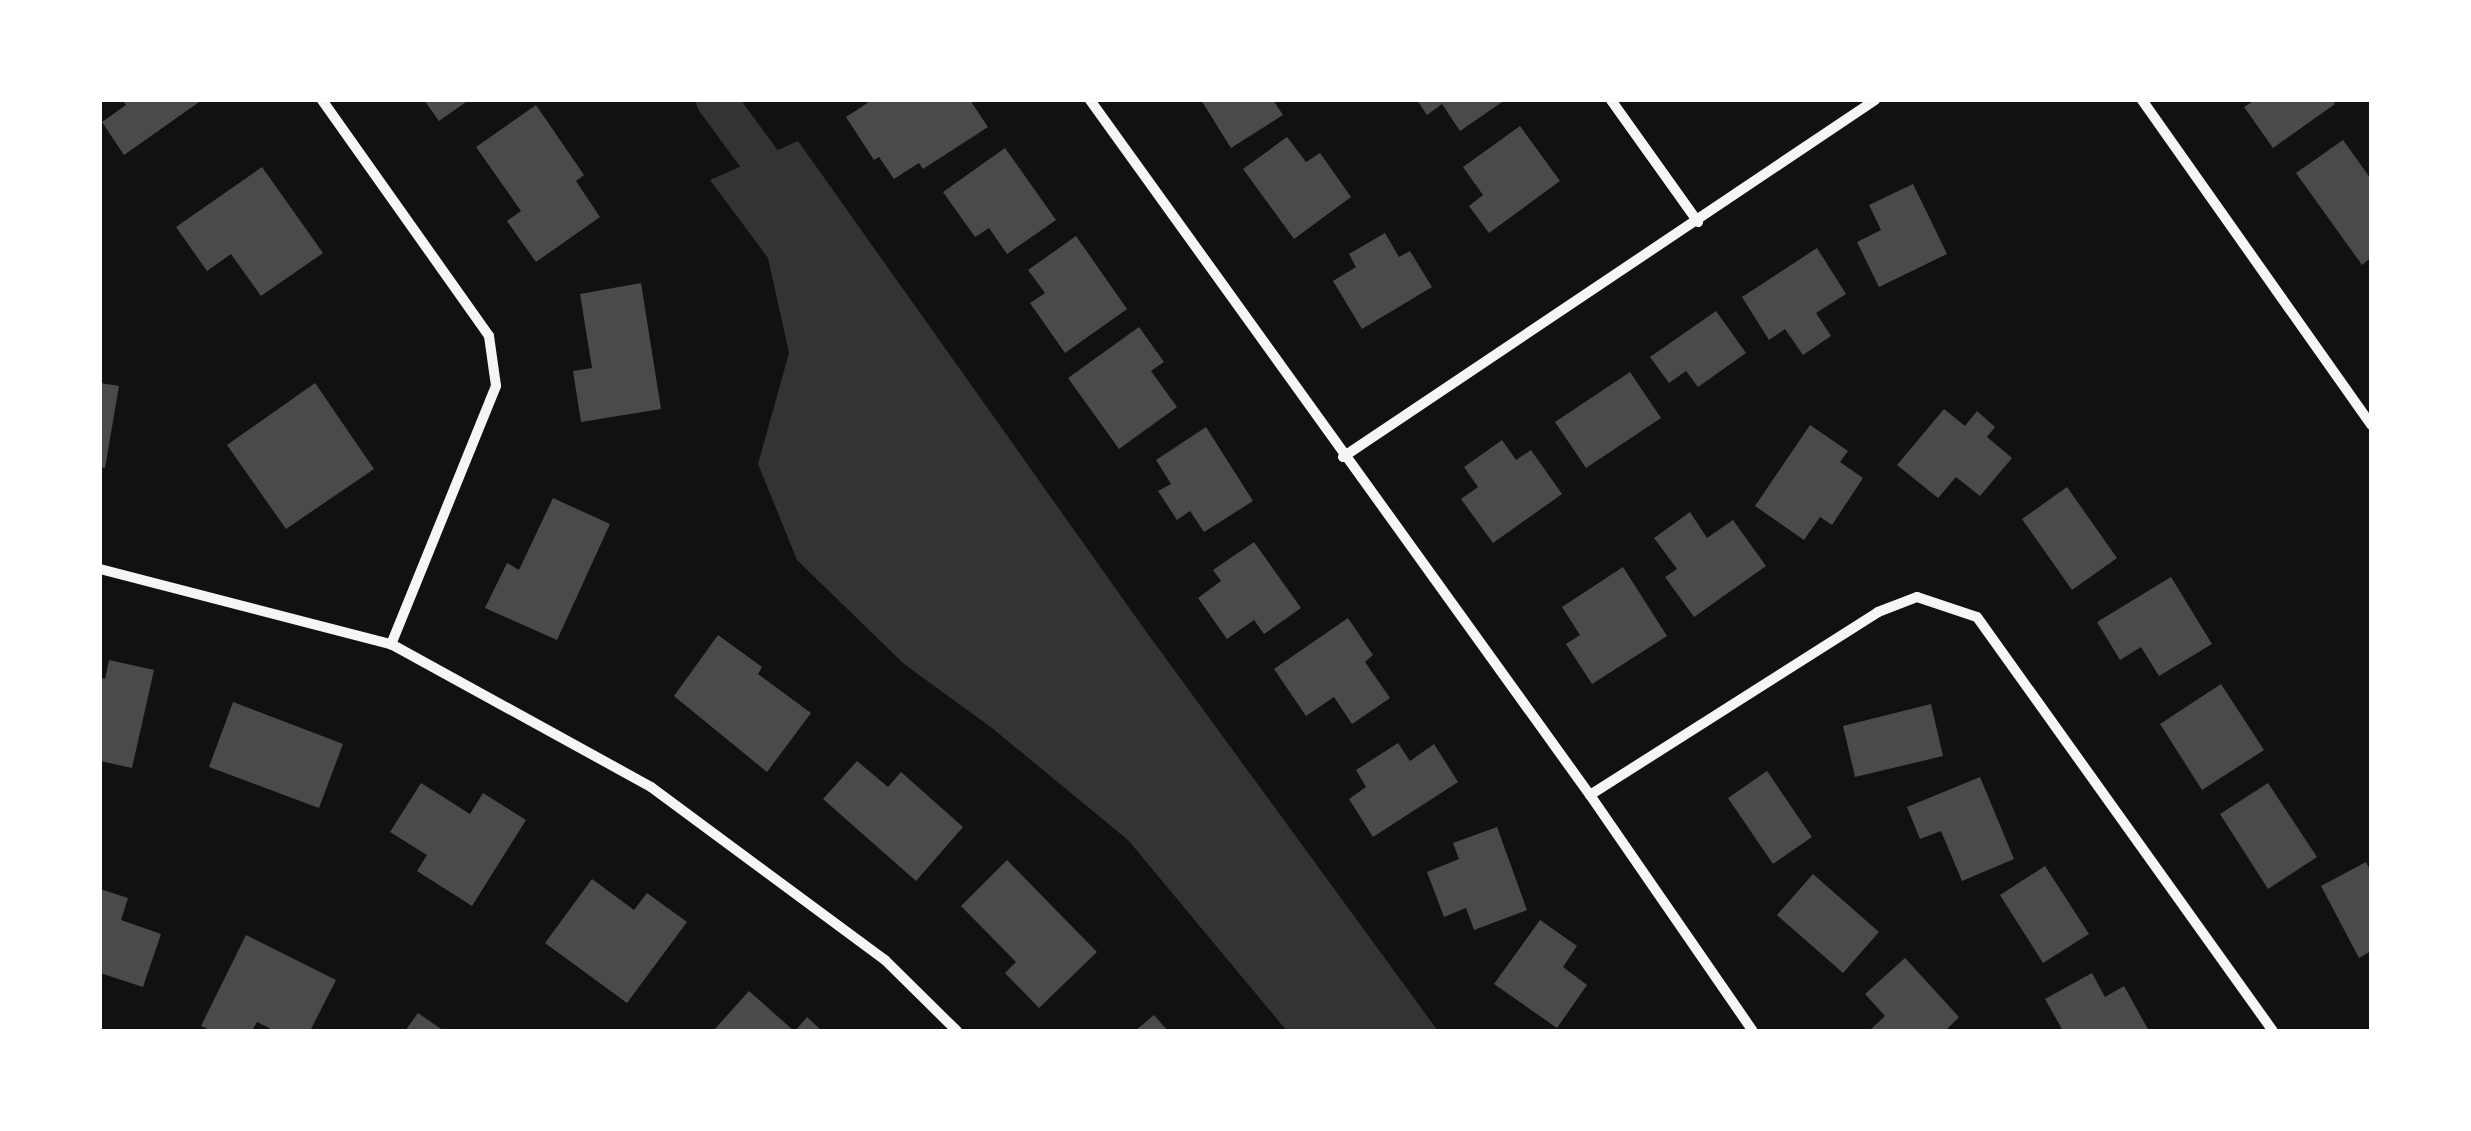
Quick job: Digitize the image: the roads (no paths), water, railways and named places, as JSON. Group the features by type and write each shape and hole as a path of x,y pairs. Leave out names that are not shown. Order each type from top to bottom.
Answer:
{"street":[{"path":"322,100 489,336 496,386 391,644"},
{"path":"1090,100 1343,458 1590,795 1754,1031"},
{"path":"1611,100 1698,222"},
{"path":"1343,458 1875,100"},
{"path":"2142,100 2371,425"},
{"path":"100,569 391,644 651,788 884,960 958,1031"},
{"path":"1590,795 1878,612 1917,597 1977,617 2274,1031"}],"waterway":[{"path":"716,100 791,202"}]}
